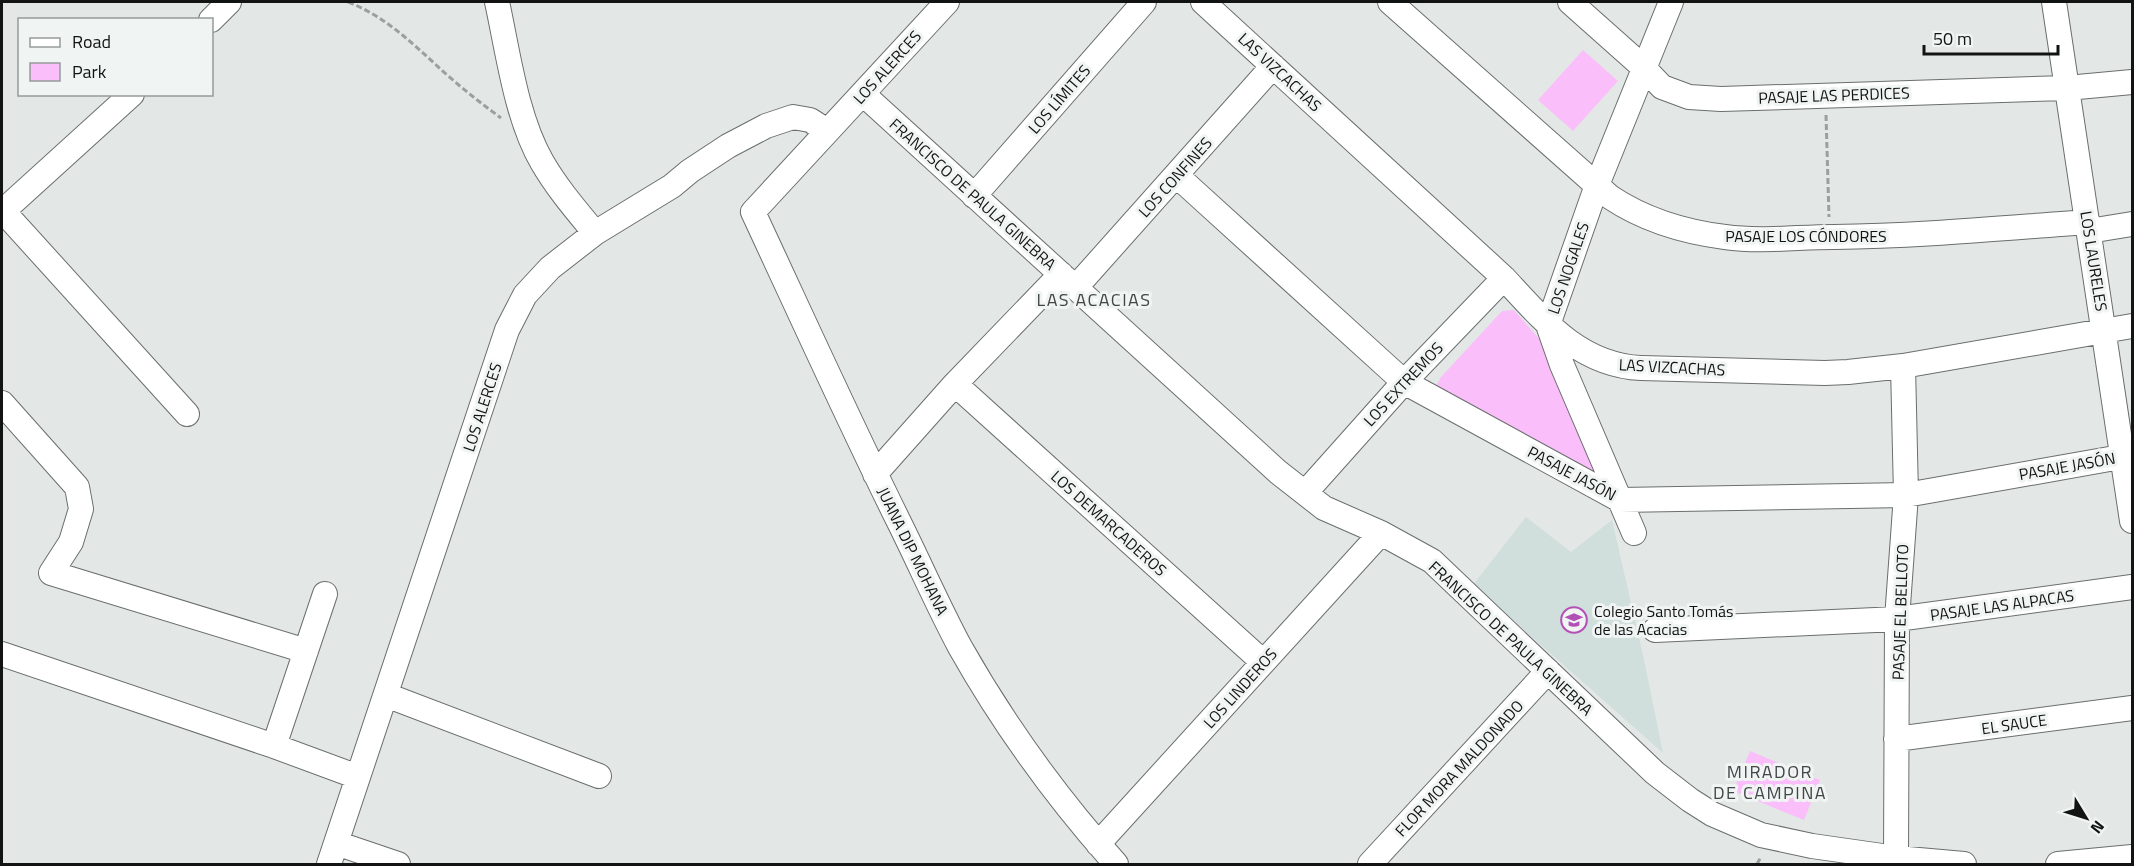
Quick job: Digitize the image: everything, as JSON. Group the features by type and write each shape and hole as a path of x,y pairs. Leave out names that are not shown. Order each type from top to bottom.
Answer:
{"street":[{"path":"213,18 229,2"},
{"path":"496,2 522,114 531,140 542,163 561,191 595,233"},
{"name":"LOS ALERCES","path":"753,212 947,2"},
{"name":"LOS LÍMITES","path":"974,196 1144,2"},
{"name":"LAS VIZCACHAS","path":"1203,2 1504,278 1548,325 1587,354 1611,364 1626,367 1825,373 1903,366 2133,326"},
{"name":"PASAJE LOS CÓNDORES","path":"1390,2 1610,197 1637,213 1702,234 1748,239 1895,236 2133,224"},
{"name":"PASAJE LAS PERDICES","path":"1570,2 1662,87 1689,97 1705,99 2067,88 2133,82"},
{"name":"LOS NOGALES","path":"1634,533 1562,365 1548,325 1597,185 1671,2"},
{"name":"LOS LAURELES","path":"2054,2 2104,330 2128,456 2133,521"},
{"name":"LOS CONFINES","path":"875,474 955,384 1069,280 1176,175 1273,66"},
{"name":"FRANCISCO DE PAULA GINEBRA","path":"863,94 1269,464 1324,508 1381,533 1432,561 1672,788 1712,814 1752,832 1786,842 1896,858 1964,864"},
{"path":"130,96 2,212 187,414"},
{"name":"LOS ALERCES","path":"332,854 507,330 525,295 538,279 595,233 672,186 728,146 766,126 786,119 810,120 827,131"},
{"name":"PASAJE JASÓN","path":"1176,175 1404,382 1620,500 1906,495 2128,456"},
{"name":"JUANA DIP MOHANA","path":"753,212 875,474 960,645 984,687 1038,768 1116,864"},
{"name":"LOS EXTREMOS","path":"1305,493 1404,382 1504,278"},
{"name":"PASAJE EL BELLOTO","path":"1896,858 1897,619 1906,495 1903,366"},
{"name":"LOS DEMARCADEROS","path":"955,384 1263,662"},
{"path":"2,403 77,487 81,509 71,542 51,573 306,651"},
{"name":"LOS LINDEROS","path":"1098,844 1381,533"},
{"name":"PASAJE LAS ALPACAS","path":"1655,630 1897,619 2133,587"},
{"path":"274,746 325,594"},
{"path":"2,654 274,746 358,777"},
{"name":"FLOR MORA MALDONADO","path":"1370,864 1548,671"},
{"path":"386,695 599,776"},
{"name":"EL SAUCE","path":"1896,739 2133,708"},
{"path":"332,854 398,864"},
{"path":"2058,864 2133,857"}],"path":[{"path":"348,2 379,17 402,33 446,74 504,121"},
{"path":"1825,96 1829,237"}],"shaded area":[{"name":"Colegio Santo Tomás de las Acacias","path":"1526,517 1571,552 1612,520 1663,753 1473,585"}],"green space":[{"path":"1583,50 1618,81 1573,131 1538,100"},
{"path":"1514,310 1543,343 1602,481 1433,391 1441,377 1502,311"},
{"path":"1750,751 1820,780 1804,820 1733,791"}],"place":[{"name":"Colegio Santo Tomás de las Acacias","path":"1574,620"}],"district":[{"name":"LAS ACACIAS","path":"1094,300"},
{"name":"MIRADOR DE CAMPINA","path":"1770,782"}]}
